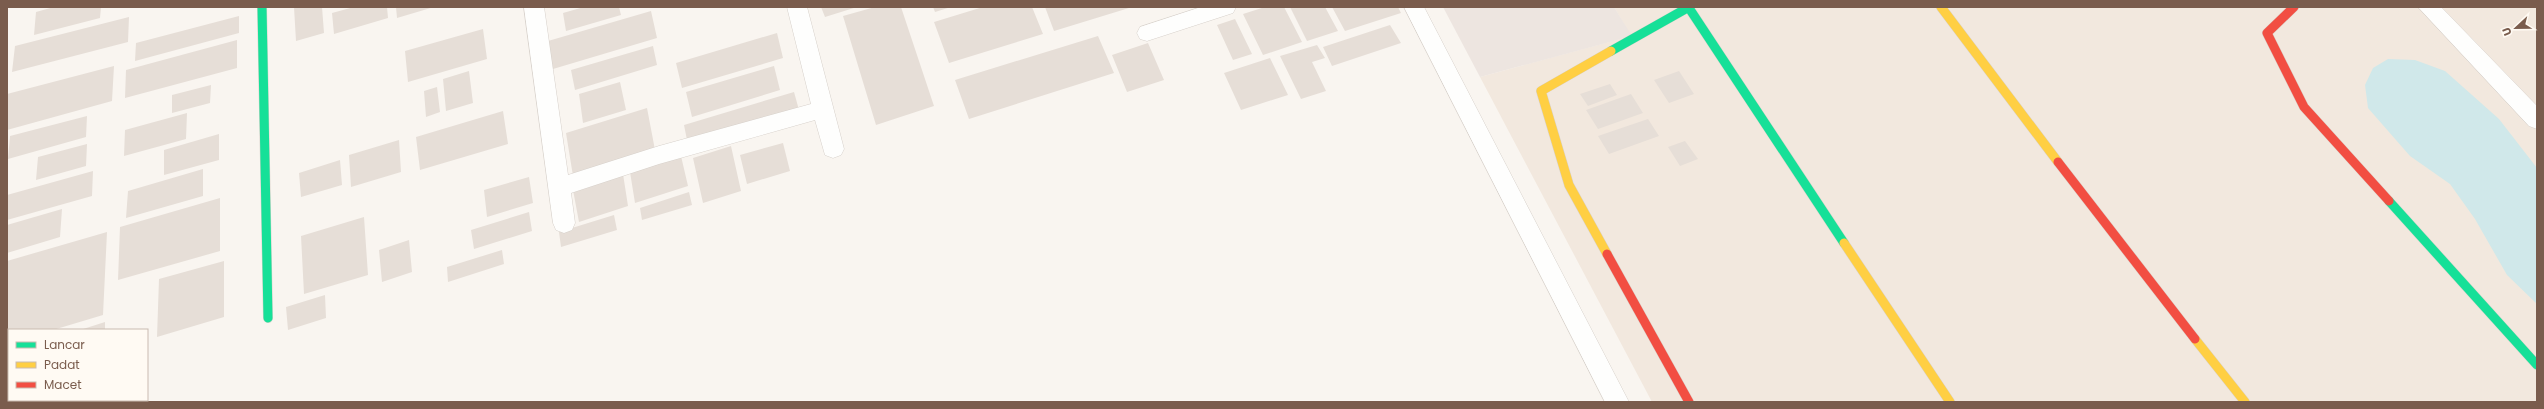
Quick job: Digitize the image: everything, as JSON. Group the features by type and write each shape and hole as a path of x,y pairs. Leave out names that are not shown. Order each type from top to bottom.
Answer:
{"street":[{"path":"262,7 268,318"},
{"path":"534,7 564,224"},
{"path":"797,7 833,149"},
{"path":"1147,33 1226,7"},
{"path":"1414,7 1617,402"},
{"path":"1941,7 2119,242 2245,402"},
{"path":"2294,7 2267,33 2304,107 2537,365"},
{"path":"2428,7 2537,120"},
{"path":"1689,402 1569,185 1540,91 1689,8 1950,402"},
{"path":"559,187 659,155 823,109"}],"shaded area":[{"path":"1443,7 1614,7 1632,36 1480,77"},
{"path":"1614,7 2537,7 2537,402 1652,402 1480,77 1631,36"}],"water":[{"path":"2388,59 2415,60 2445,71 2499,119 2537,168 2537,304 2507,275 2475,219 2450,184 2410,156 2368,108 2365,85 2373,68"}],"building":[{"path":"54,7 101,7 100,18 34,35 36,12"},
{"path":"294,7 322,7 324,33 296,41"},
{"path":"354,7 387,7 388,18 334,34 332,13"},
{"path":"396,7 434,7 397,18"},
{"path":"584,7 619,7 621,15 566,31 563,13"},
{"path":"821,7 857,7 825,17"},
{"path":"875,7 901,7 934,106 876,125 843,16"},
{"path":"933,7 951,7 935,12"},
{"path":"983,7 1032,7 1043,34 949,63 934,22"},
{"path":"1045,7 1128,7 1129,8 1054,31"},
{"path":"1265,7 1284,7 1302,42 1263,55 1243,14"},
{"path":"1290,7 1325,7 1338,31 1307,41"},
{"path":"1332,7 1398,7 1401,13 1345,31"},
{"path":"651,11 657,38 553,69 548,41"},
{"path":"239,16 239,33 135,61 136,43"},
{"path":"129,17 128,42 12,72 15,46"},
{"path":"1235,19 1252,54 1233,60 1217,25"},
{"path":"1390,25 1401,43 1332,66 1323,47"},
{"path":"483,29 487,59 408,82 405,51"},
{"path":"777,33 783,58 682,88 676,63"},
{"path":"1098,36 1114,73 969,119 955,80"},
{"path":"237,40 237,68 125,98 126,70"},
{"path":"1148,43 1164,80 1127,92 1112,55"},
{"path":"1317,45 1325,58 1312,62 1326,91 1301,99 1280,56"},
{"path":"653,46 657,65 575,90 571,70"},
{"path":"1270,58 1288,95 1241,110 1224,73"},
{"path":"114,66 112,101 7,130 7,94"},
{"path":"774,66 780,90 692,117 686,92"},
{"path":"469,71 473,103 446,111 443,79"},
{"path":"1679,71 1694,94 1669,103 1654,80"},
{"path":"620,82 626,110 583,123 579,94"},
{"path":"1610,84 1617,95 1588,106 1580,94"},
{"path":"211,85 210,103 172,113 172,95"},
{"path":"437,87 440,112 426,117 424,91"},
{"path":"794,92 799,110 688,145 684,125"},
{"path":"1631,94 1643,113 1598,129 1586,110"},
{"path":"647,108 655,150 573,176 566,133"},
{"path":"503,111 508,144 420,170 416,137"},
{"path":"187,113 186,139 124,156 125,130"},
{"path":"87,116 86,137 8,159 10,136"},
{"path":"1648,119 1659,136 1609,154 1598,136"},
{"path":"219,134 219,160 164,175 164,150"},
{"path":"399,140 401,172 351,187 349,155"},
{"path":"1685,141 1698,159 1680,166 1668,147"},
{"path":"783,143 790,171 747,184 740,155"},
{"path":"87,144 86,166 36,180 38,157"},
{"path":"731,146 741,191 703,203 693,158"},
{"path":"681,156 688,186 635,203 630,172"},
{"path":"340,160 342,185 301,197 299,173"},
{"path":"203,169 203,196 126,218 128,191"},
{"path":"93,171 92,196 7,220 7,195"},
{"path":"623,174 628,206 579,222 573,190"},
{"path":"529,177 533,203 487,217 484,190"},
{"path":"689,192 692,205 642,220 640,208"},
{"path":"220,198 220,251 118,280 120,227"},
{"path":"62,209 60,237 7,253 7,225"},
{"path":"529,212 532,231 474,249 471,230"},
{"path":"614,215 617,230 561,247 559,232"},
{"path":"364,217 368,275 304,294 301,236"},
{"path":"107,232 103,315 56,329 8,329 7,343 7,261"},
{"path":"409,240 412,272 382,282 379,250"},
{"path":"502,250 504,264 448,282 447,267"},
{"path":"224,261 224,317 157,337 159,279"},
{"path":"325,295 326,318 288,330 286,307"},
{"path":"105,322 105,329 83,329"},
{"path":"8,351 8,401 12,401 7,402"}],"traffic: fast":[{"path":"262,7 268,318"},
{"path":"1611,51 1689,7"},
{"path":"1689,8 1844,243"},
{"path":"2389,201 2537,365"}],"traffic: slow":[{"path":"1941,7 2058,162"},
{"path":"1607,254 1569,185 1541,91 1611,51"},
{"path":"1844,243 1950,402"},
{"path":"2195,339 2245,402"}],"traffic: jam":[{"path":"2294,7 2267,33 2304,107 2389,201"},
{"path":"2058,162 2195,339"},
{"path":"1607,254 1689,402"}]}
